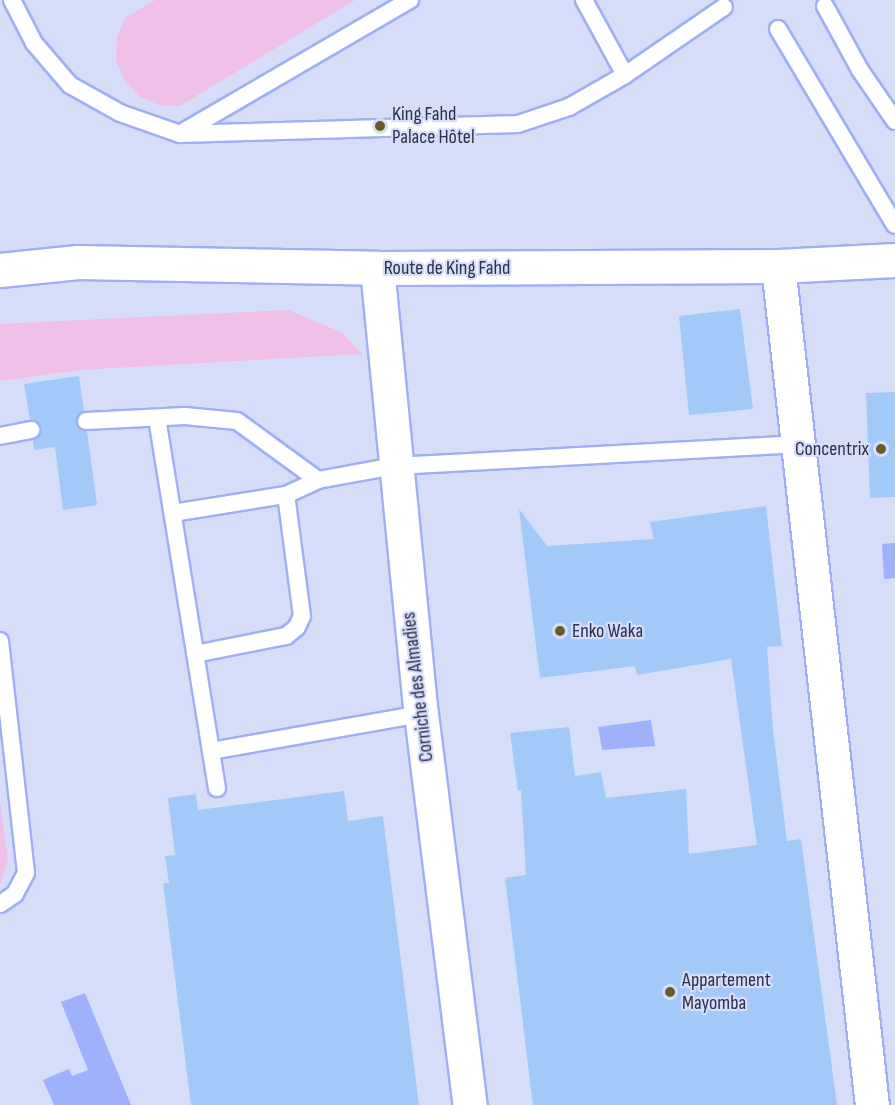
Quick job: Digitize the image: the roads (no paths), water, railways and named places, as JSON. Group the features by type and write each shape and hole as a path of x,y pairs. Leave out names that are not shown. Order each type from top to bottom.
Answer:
{"street":[{"name":"Route de King Fahd","path":"0,270 78,262 377,268 778,266 895,260"},
{"path":"778,266 872,1105"},
{"name":"Corniche des Almadies","path":"377,268 394,466 421,714 470,1105"}],"lane":[{"path":"12,0 34,43 70,85 120,113 180,134 519,124 569,107 625,75 724,7"},
{"path":"180,134 410,0"},
{"path":"584,0 625,75"},
{"path":"825,6 860,70 895,121"},
{"path":"778,29 895,225"},
{"path":"86,421 157,418 237,422 318,480"},
{"path":"157,418 217,788"},
{"path":"0,435 31,430"},
{"path":"173,513 286,495 318,480 394,466 797,444"},
{"path":"195,654 286,636 297,627 302,616 286,495"},
{"path":"0,640 26,873 15,894 0,904"},
{"path":"211,751 421,714"}],"water":[{"path":"895,543 895,578 884,579 882,544"},
{"path":"651,720 655,746 602,750 598,727"},
{"path":"85,993 131,1105 54,1105 43,1080 69,1069 72,1076 88,1070 61,1002"}],"place":[{"name":"King Fahd Palace Hôtel","path":"380,126"},
{"name":"Concentrix","path":"881,449"},
{"name":"Enko Waka","path":"560,631"},
{"name":"Appartement Mayomba","path":"670,992"}]}
